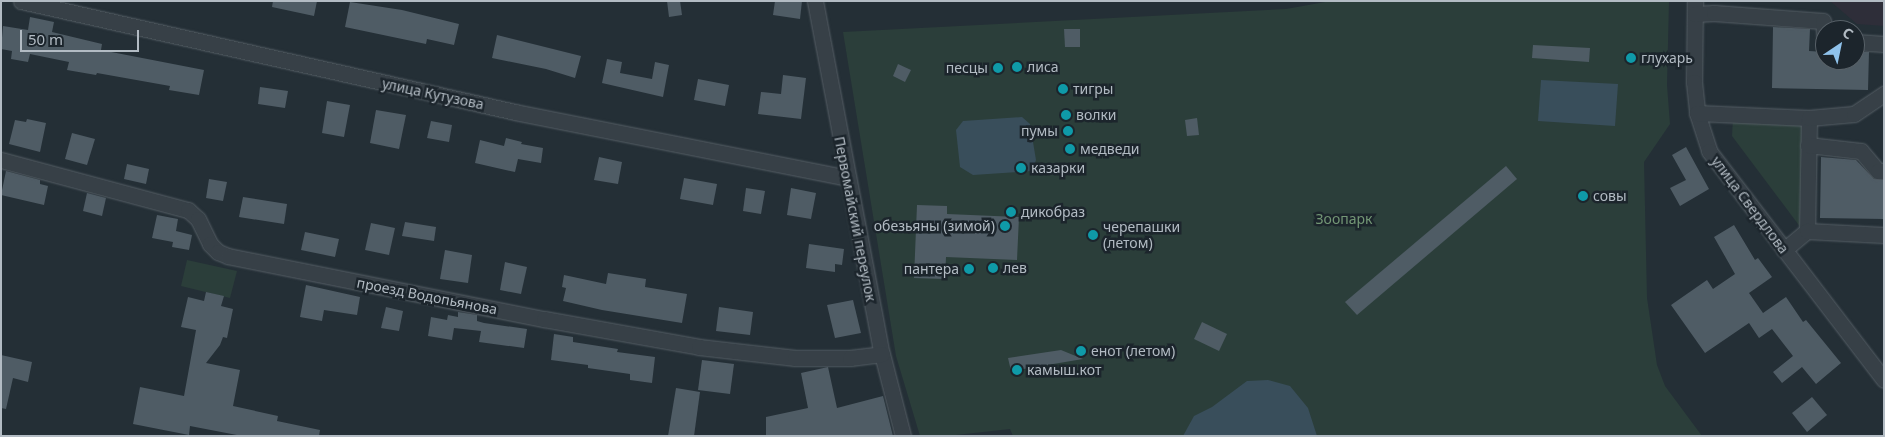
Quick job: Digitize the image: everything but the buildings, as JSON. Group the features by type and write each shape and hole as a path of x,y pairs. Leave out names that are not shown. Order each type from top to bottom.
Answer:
{"street":[{"name":"улица Кутузова","path":"21,1 516,112 847,178"},
{"name":"Первомайский переулок","path":"815,1 847,178 882,354 903,436"},
{"path":"1695,8 1714,13 1815,20"},
{"name":"улица Свердлова","path":"1695,8 1694,82 1697,113 1709,151 1884,380"},
{"path":"1865,43 1884,44"},
{"path":"1697,113 1809,118 1854,114 1884,94"},
{"path":"1807,231 1809,118"},
{"path":"1808,145 1861,151 1878,171 1884,171"},
{"name":"проезд Водопьянова","path":"1,160 188,210 198,220 210,244 218,252 228,256 544,319 699,347 795,358 850,358 882,354"},
{"path":"1784,250 1807,231 1884,235"}],"shaded area":[{"path":"1830,1 1884,1 1884,26 1865,25 1865,20 1852,20"}],"green space":[{"name":"Зоопарк","path":"1331,1 1669,1 1667,85 1670,124 1644,162 1647,298 1657,365 1665,386 1702,436 1013,436 1010,429 947,436 920,436 896,356 843,32 1286,9"},
{"path":"1733,118 1803,123 1801,228 1732,136"},
{"path":"187,260 237,271 230,298 181,286"}],"water":[{"path":"1541,80 1618,84 1615,126 1538,121"},
{"path":"1022,117 1030,124 1036,160 1032,171 973,175 960,167 956,130 963,121"},
{"path":"1268,380 1290,386 1308,408 1317,436 1183,436 1194,416 1212,407 1247,381"}],"place":[{"name":"глухарь","path":"1631,58"},
{"name":"лиса","path":"1017,67"},
{"name":"песцы","path":"998,68"},
{"name":"тигры","path":"1063,89"},
{"name":"волки","path":"1066,115"},
{"name":"пумы","path":"1068,131"},
{"name":"медведи","path":"1070,149"},
{"name":"казарки","path":"1021,168"},
{"name":"совы","path":"1583,196"},
{"name":"дикобраз","path":"1011,212"},
{"name":"обезьяны (зимой)","path":"1005,226"},
{"name":"черепашки (летом)","path":"1093,235"},
{"name":"лев","path":"993,268"},
{"name":"пантера","path":"969,269"},
{"name":"енот (летом)","path":"1081,351"},
{"name":"камыш.кот","path":"1017,370"}]}
